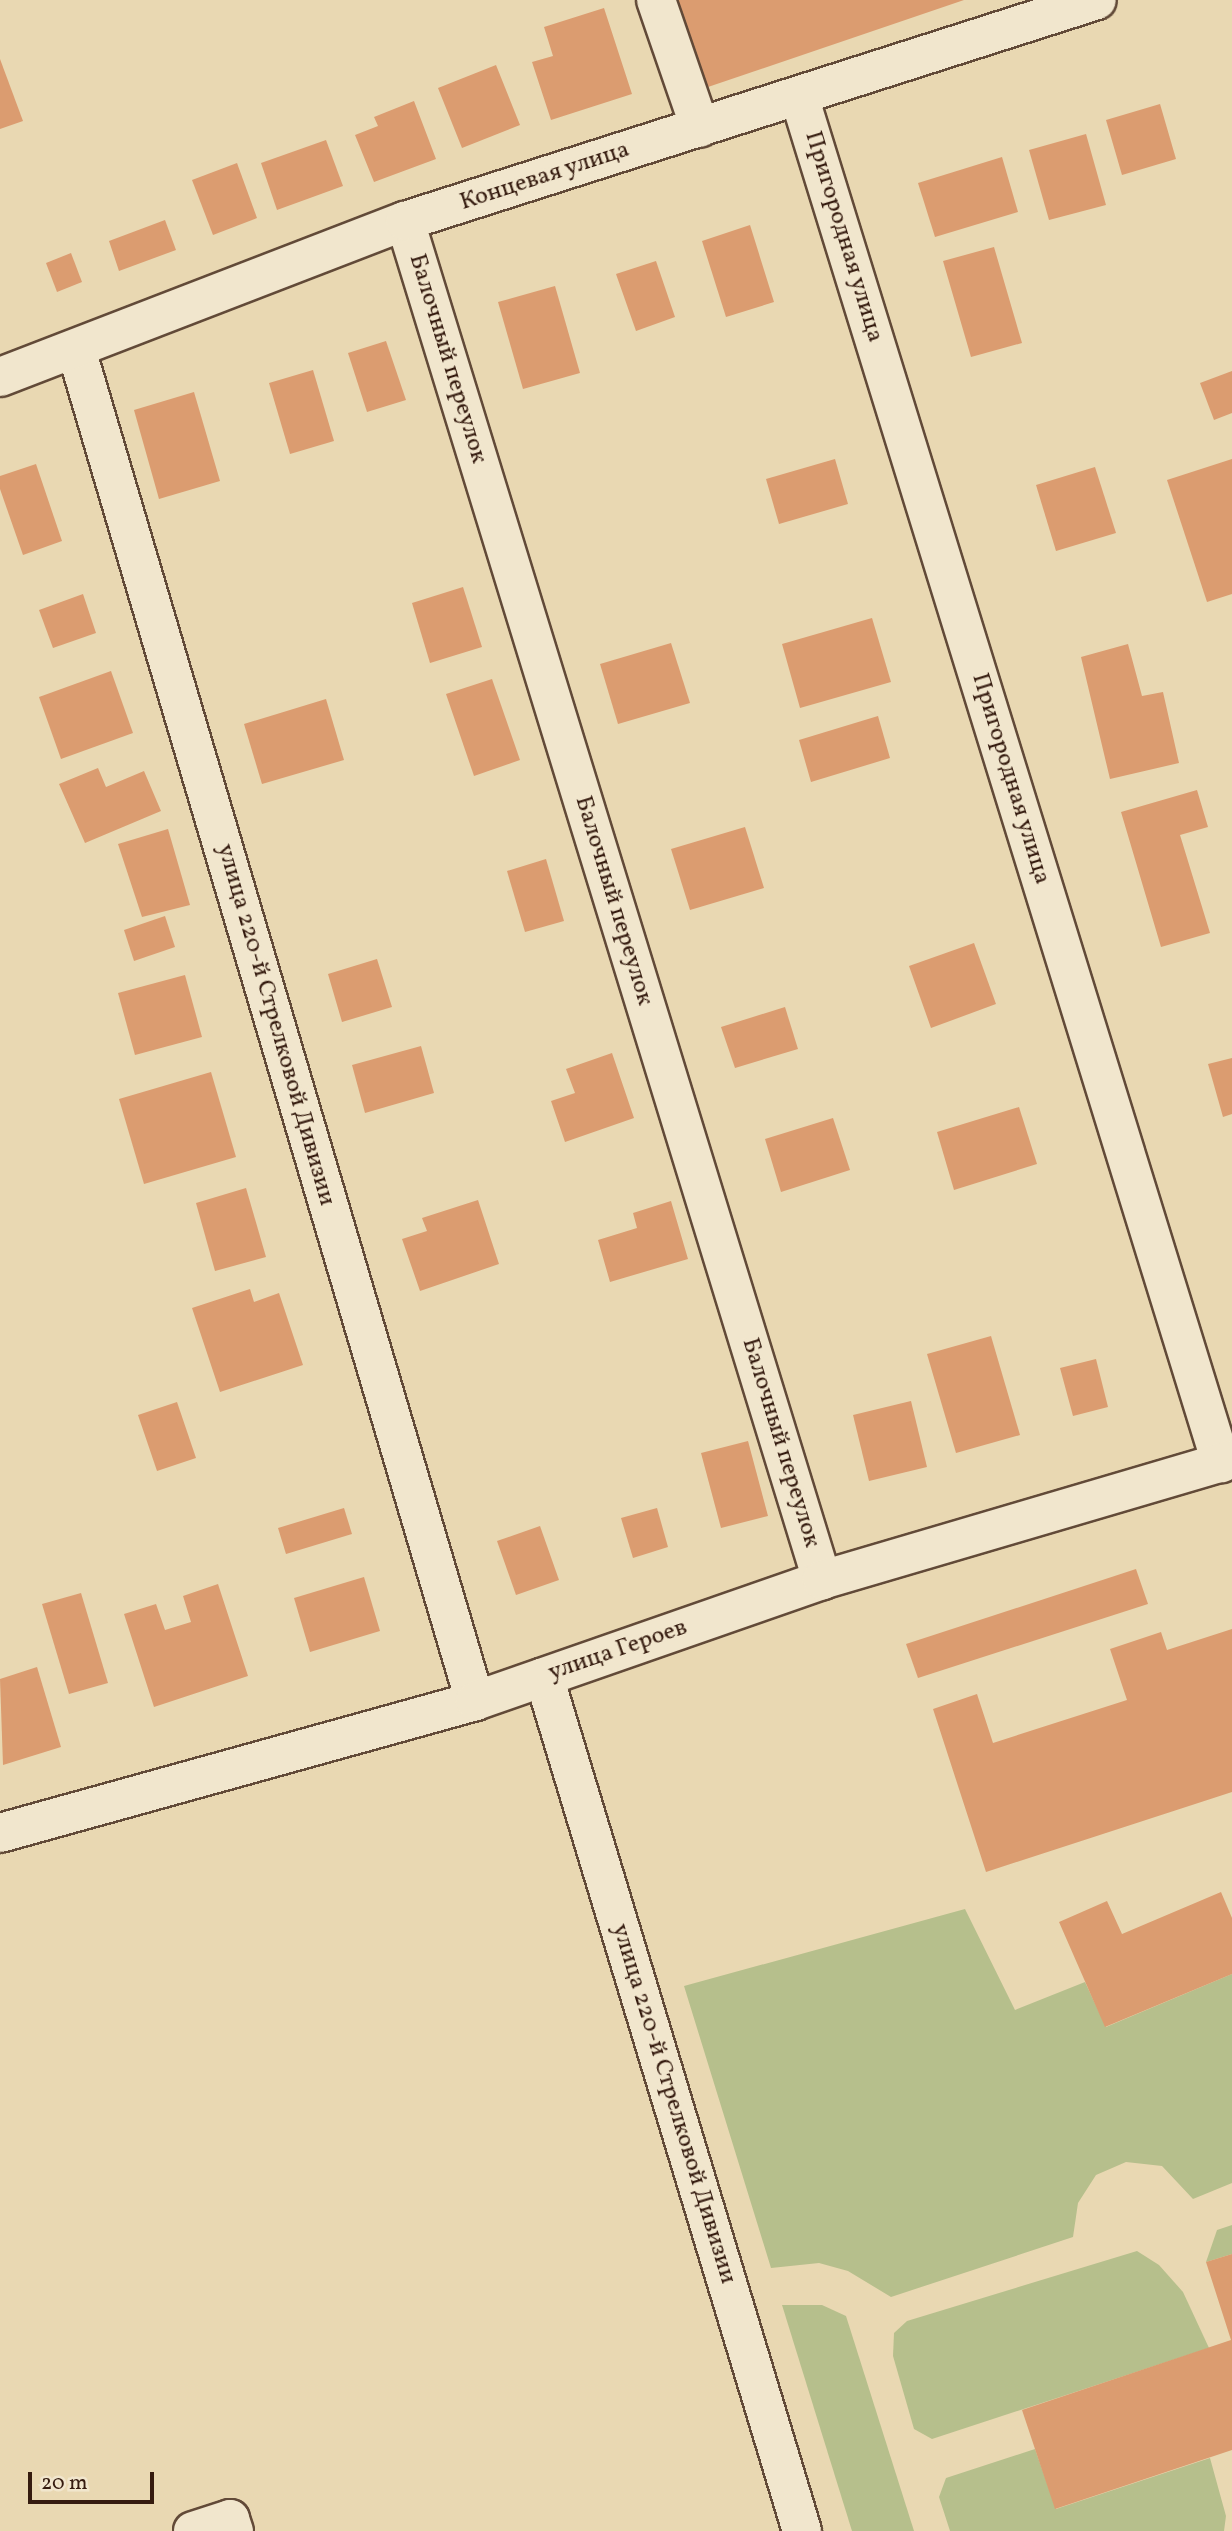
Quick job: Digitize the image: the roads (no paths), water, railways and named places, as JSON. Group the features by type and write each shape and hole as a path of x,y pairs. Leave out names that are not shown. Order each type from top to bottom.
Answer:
{"street":[{"path":"656,0 700,128"},
{"name":"Концевая улица","path":"0,377 405,222 1097,0"},
{"name":"Пригородная улица","path":"799,96 1226,1461"},
{"name":"Балочный переулок","path":"405,222 822,1580"},
{"name":"улица 220-й Стрелковой Дивизии","path":"76,349 475,1701"},
{"name":"улица Героев","path":"0,1833 475,1701 822,1580 1226,1461"},
{"name":"улица 220-й Стрелковой Дивизии","path":"544,1677 802,2531"},
{"path":"193,2531 230,2519 234,2531"}]}
